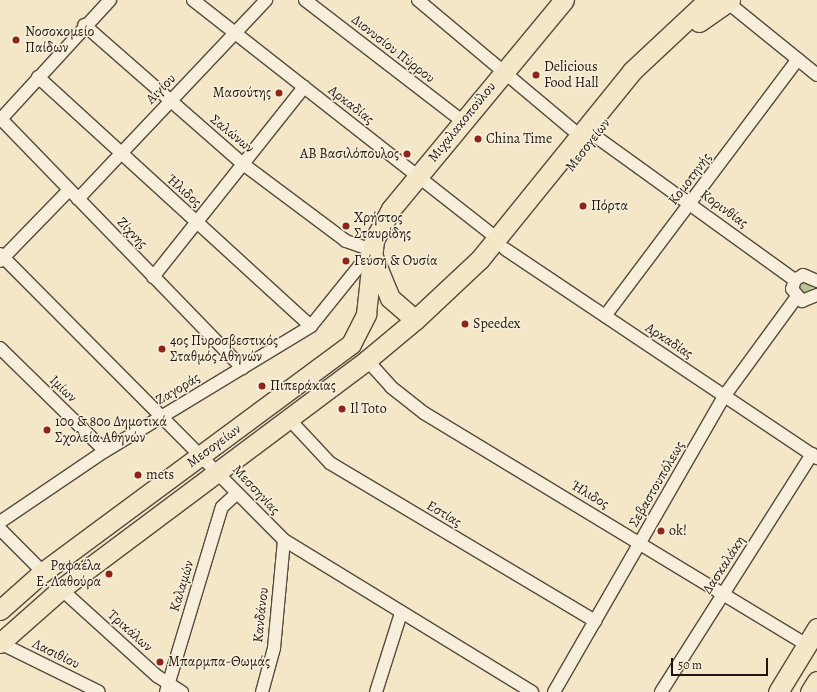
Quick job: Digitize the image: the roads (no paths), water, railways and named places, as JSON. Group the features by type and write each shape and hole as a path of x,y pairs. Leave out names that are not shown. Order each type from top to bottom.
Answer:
{"main road":[{"name":"Μιχαλακοπούλου","path":"372,250 377,232 391,209 462,121 564,0"},
{"name":"Μεσογείων","path":"448,290 572,129 625,65 692,0"},
{"name":"Μεσογείων","path":"0,643 61,589 367,360 448,290 512,222 632,71 708,0"},
{"name":"Μεσογείων","path":"448,290 505,249 642,78 684,35 728,1"},
{"name":"Μεσογείων","path":"0,610 43,572 341,353 356,339 366,314 372,250"},
{"path":"372,250 384,288 414,320"},
{"path":"778,692 817,628"},
{"path":"810,692 817,681"}],"street":[{"path":"1,119 84,26 110,0"},
{"name":"Αρκαδίας","path":"193,0 490,234"},
{"name":"Αιγίου","path":"1,258 120,153 266,0"},
{"name":"Διονυσίου Πύρρου","path":"305,0 462,121"},
{"path":"418,0 572,129"},
{"path":"728,1 817,75"},
{"name":"Σαλώνων","path":"84,26 169,102 244,164 346,241 372,250"},
{"name":"Κομοτηνής","path":"605,316 798,59"},
{"name":"Ήλιδος","path":"38,77 311,326"},
{"path":"153,277 304,87"},
{"name":"Ζίχνης","path":"1,119 242,368"},
{"name":"Κορινθίας","path":"595,136 691,203 795,280"},
{"name":"Αρκαδίας","path":"505,249 815,456"},
{"name":"Ζαγοράς","path":"0,522 105,451 311,326 372,250"},
{"name":"Μεσσηνίας","path":"1,258 163,416 218,472 236,494 284,540 532,692"},
{"path":"815,276 803,275 795,280 792,289 796,298 808,301 817,295"},
{"name":"Σεβαστουπόλεως","path":"554,692 725,395 796,298"},
{"name":"Ιμίων","path":"0,348 105,451"},
{"name":"Ήλιδος","path":"367,360 391,387 424,413 641,542 807,645"},
{"name":"Εστίας","path":"288,419 330,463 595,621"},
{"name":"Δασκαλάκη","path":"661,692 724,593 815,456"},
{"name":"Καλαμών","path":"167,688 222,507 236,494"},
{"path":"0,529 43,572"},
{"name":"Κανδάνου","path":"262,692 274,648 284,540"},
{"name":"Τρικάλων","path":"61,589 167,688 182,692"},
{"path":"376,692 401,613"},
{"name":"Λασιθίου","path":"0,643 99,692"}],"place":[{"name":"Νοσοκομείο Παίδων","path":"16,40"},
{"name":"Delicious Food Hall","path":"536,75"},
{"name":"Μασούτης","path":"279,93"},
{"name":"China Time","path":"478,139"},
{"name":"ΑΒ Βασιλόπουλος","path":"407,154"},
{"name":"Πόρτα","path":"583,206"},
{"name":"Χρήστος Σταυρίδης","path":"346,226"},
{"name":"Γεύση & Ουσία","path":"346,261"},
{"name":"Speedex","path":"465,324"},
{"name":"4ος Πυροσβεστικός Σταθμός Αθηνών","path":"162,349"},
{"name":"Πιπεράκιας","path":"262,386"},
{"name":"Il Toto","path":"342,409"},
{"name":"10ο & 80ο Δημοτικά Σχολεία Αθηνών","path":"47,430"},
{"name":"mets","path":"138,475"},
{"name":"ok!","path":"661,531"},
{"name":"Ραφαέλα Ε. Λαθούρα","path":"109,574"},
{"name":"Μπαρμπα-Θωμάς","path":"160,662"}]}
